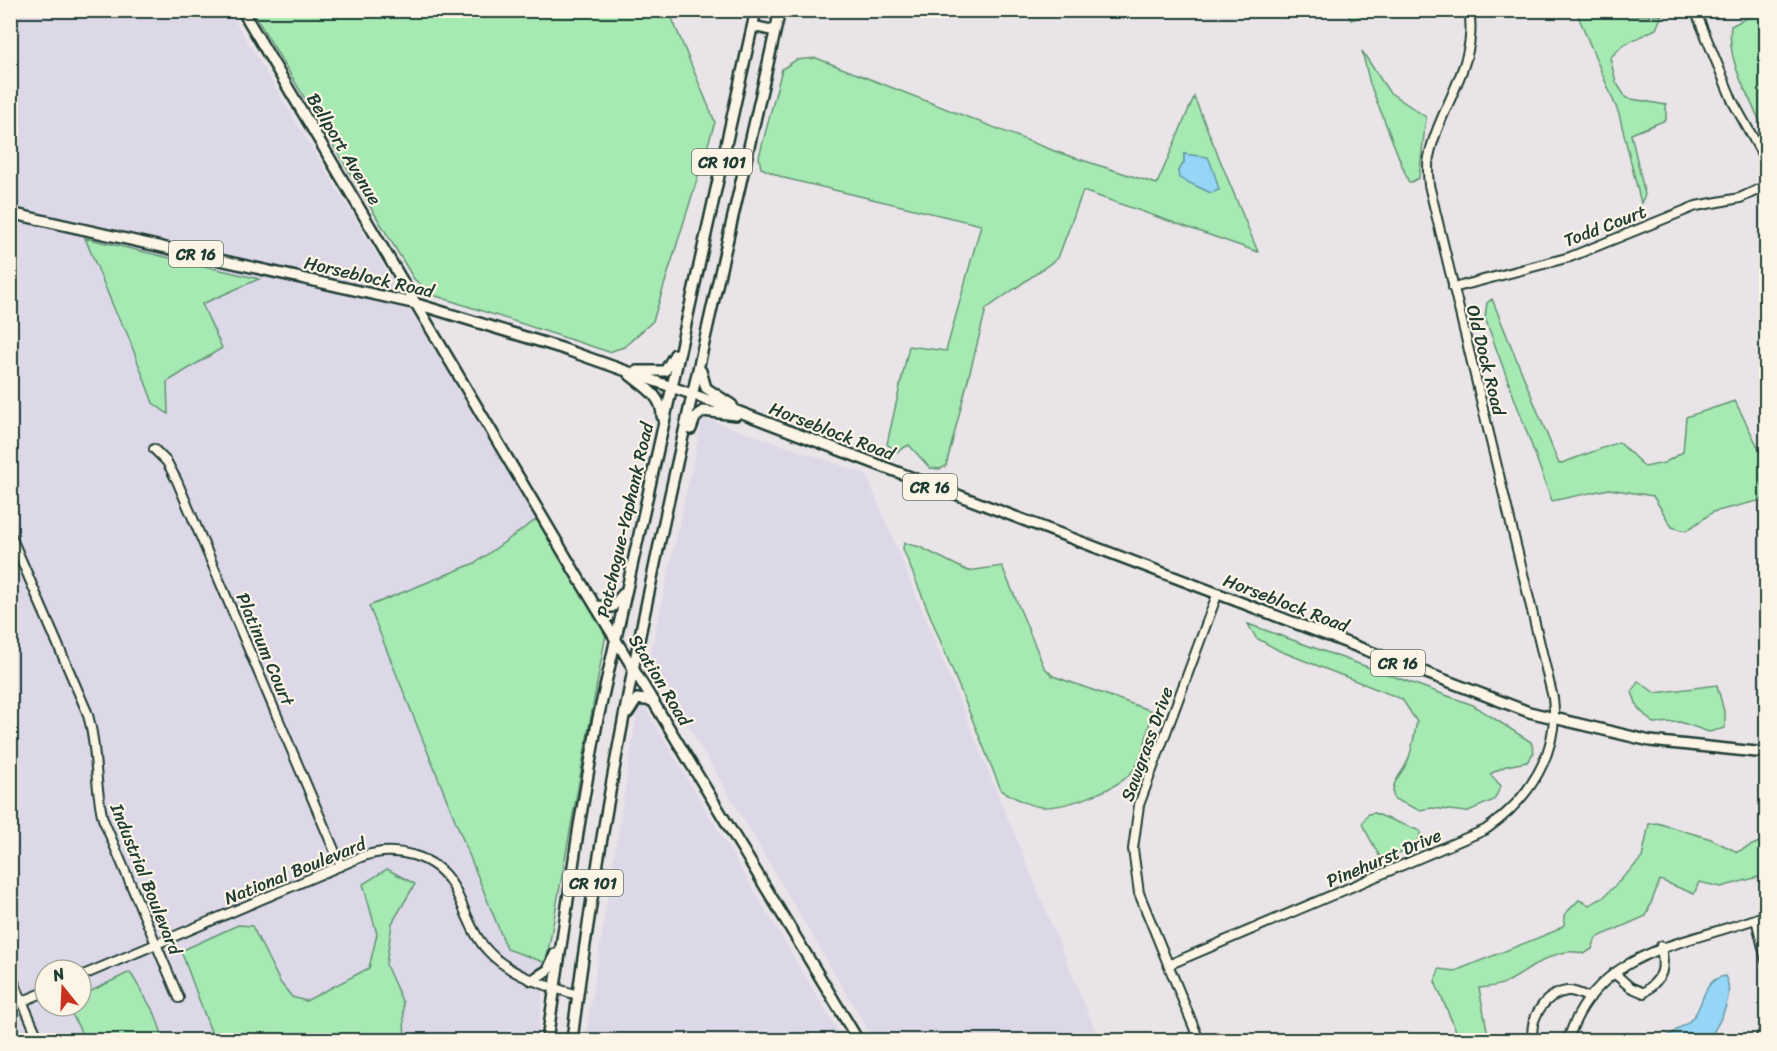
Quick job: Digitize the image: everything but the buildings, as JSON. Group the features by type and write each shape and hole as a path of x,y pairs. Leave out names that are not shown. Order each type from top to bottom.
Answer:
{"main road":[{"name":"Bellport Avenue","path":"242,10 417,304"},
{"name":"Patchogue-Yaphank Road","path":"547,1041 588,776 627,587 756,10"},
{"name":"CR 101","path":"572,1041 612,772 633,666 780,10"},
{"path":"753,26 775,32"},
{"name":"Horseblock Road","path":"10,213 417,304 544,342 753,417 1474,692 1554,719 1650,741 1767,753"},
{"name":"Station Road","path":"417,304 858,1041"},
{"path":"626,370 661,372 668,369 684,332"},
{"path":"700,366 707,389 753,417"},
{"path":"626,370 659,401 662,431"},
{"path":"681,453 700,412 753,417"},
{"path":"596,606 608,608 615,605 627,587"},
{"path":"618,743 633,702 640,698 654,701"},
{"path":"532,980 550,967 563,926"}],"street":[{"name":"Old Dock Road","path":"1469,10 1471,43 1429,159 1429,186 1553,698 1554,719"},
{"path":"1695,10 1733,102 1767,161"},
{"name":"Todd Court","path":"1453,288 1570,256 1696,206 1740,198 1767,186"},
{"name":"Platinum Court","path":"154,449 166,462 177,481 342,866"},
{"name":"Industrial Boulevard","path":"10,534 87,712 93,737 98,793 103,819 179,998"},
{"name":"Sawgrass Drive","path":"1200,1041 1136,880 1133,849 1135,827 1145,785 1217,595"},
{"name":"Pinehurst Drive","path":"1168,965 1485,830 1514,807 1532,784 1548,746 1554,719"},
{"name":"National Boulevard","path":"93,971 368,855 400,852 424,859 449,879 474,931 489,953 500,963 532,980 578,995"},
{"path":"1568,1041 1573,1023 1590,998 1614,973 1661,946 1767,915"},
{"path":"1755,919 1767,960"},
{"path":"1614,973 1630,987 1644,993 1657,982 1665,969 1661,946"},
{"path":"10,973 39,1041"},
{"path":"1533,1041 1535,1016 1550,996 1569,990 1590,998"},
{"path":"23,1001 33,997"},
{"path":"1760,1041 1767,1026"}],"shaded area":[{"path":"10,11 229,11 537,519 475,563 369,606 507,949 546,963 537,1040 11,1040"},
{"path":"703,418 866,474 1099,1040 874,1040 649,660"},
{"path":"638,706 644,706 843,1040 585,1040"}],"green space":[{"path":"252,11 669,11 715,122 653,321 624,347 609,352 433,295 414,279"},
{"path":"1347,11 1377,11 1351,20"},
{"path":"1576,11 1618,11 1622,16 1662,15 1656,29 1623,45 1610,58 1616,82 1626,98 1666,105 1666,120 1631,134 1645,195 1641,203 1619,114"},
{"path":"1760,11 1766,11 1766,134 1741,82 1730,40 1731,26"},
{"path":"1362,51 1389,92 1426,117 1419,178 1409,183 1370,84"},
{"path":"816,58 1057,152 1157,184 1194,97 1258,252 1083,191 1058,258 986,309 946,466 940,469 930,468 909,445 896,452 887,444 909,346 946,351 981,225 784,178 761,168 759,157 782,69 796,60","holes":["1184,154 1208,161 1217,183 1211,193 1180,178 1178,171 1184,163"]},
{"path":"85,238 259,279 202,304 222,348 167,382 168,414 153,403 127,333 116,313"},
{"path":"1492,299 1559,464 1619,442 1645,467 1664,463 1683,452 1686,417 1735,401 1766,463 1766,499 1713,512 1686,531 1672,527 1653,496 1609,489 1552,501 1485,318 1487,303"},
{"path":"537,519 606,634 546,963 507,949 369,606 475,563"},
{"path":"904,543 920,547 968,571 1002,566 1044,667 1053,676 1152,711 1141,755 1128,776 1106,790 1080,800 1054,806 1033,805 1001,790 903,549"},
{"path":"1248,624 1473,705 1531,742 1534,752 1527,762 1506,766 1490,774 1501,786 1494,800 1466,812 1432,808 1419,810 1394,799 1393,788 1410,755 1417,722 1402,699 1280,651 1256,638"},
{"path":"1638,681 1655,693 1717,685 1725,715 1725,728 1709,732 1680,722 1653,723 1638,708 1632,692"},
{"path":"1374,813 1420,831 1420,838 1402,852 1380,857 1362,824 1368,814"},
{"path":"1657,823 1711,839 1737,852 1766,839 1766,875 1721,887 1699,882 1694,894 1660,880 1646,916 1596,938 1592,949 1584,954 1565,952 1546,959 1507,982 1479,988 1489,1040 1460,1040 1435,982 1439,969 1455,971 1555,931 1564,925 1564,915 1579,900 1589,905 1603,898 1642,858 1649,824"},
{"path":"387,869 415,884 392,923 386,965 403,1003 405,1038 400,1040 214,1040 181,951 238,925 252,926 280,982 292,997 306,1001 369,968 377,934 363,884"},
{"path":"130,972 155,1014 164,1040 85,1040 74,1018 93,1018 93,990"}],"water":[{"path":"1184,154 1208,157 1219,190 1211,193 1179,178 1178,171 1184,163"},
{"path":"1725,976 1729,992 1725,1009 1708,1040 1658,1040 1687,1023 1697,1011 1711,983"},
{"path":"1629,1036 1648,1040 1614,1040"}]}
